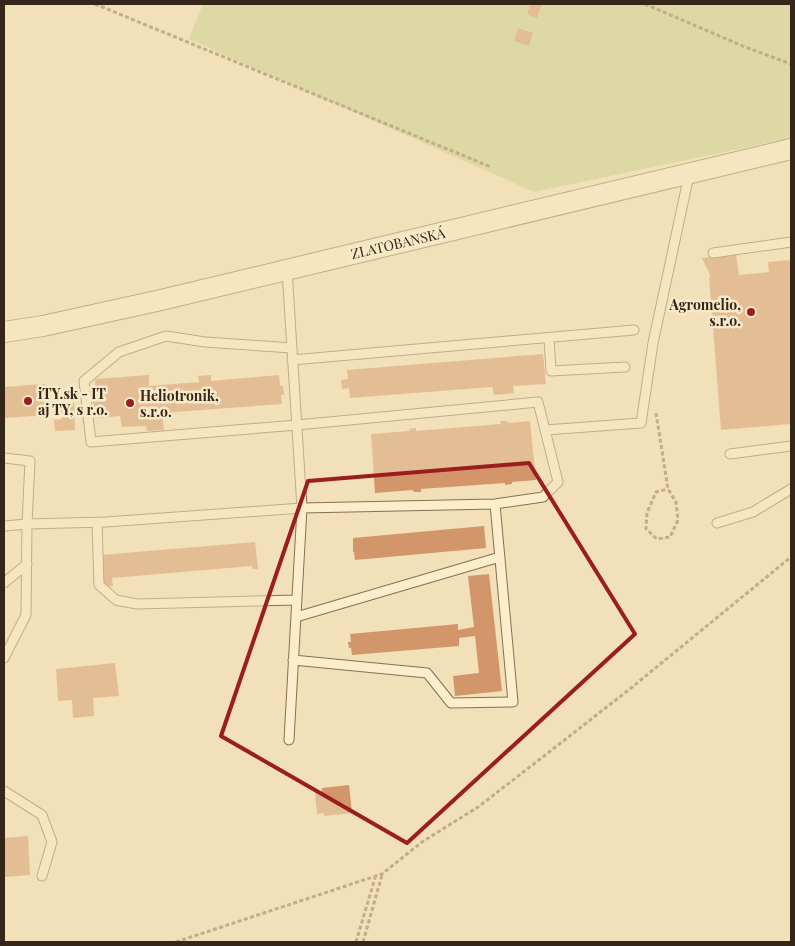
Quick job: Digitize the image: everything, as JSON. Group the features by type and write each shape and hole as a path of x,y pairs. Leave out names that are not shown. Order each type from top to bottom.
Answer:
{"street":[{"name":"ZLATOBANSKÁ","path":"4,332 62,322 287,270 791,149"}],"lane":[{"path":"545,430 641,423 653,343 689,174"},
{"path":"713,253 791,242"},
{"path":"287,270 302,508 289,740"},
{"path":"292,360 634,330"},
{"path":"4,526 97,522 302,508 495,504 543,497 558,482 538,402 90,442 84,381 119,352 166,336 205,342 292,348"},
{"path":"549,338 551,371 625,367"},
{"path":"730,454 791,446"},
{"path":"4,458 30,461 26,615 4,658"},
{"path":"717,523 753,512 791,489"},
{"path":"293,660 427,673 451,703 513,702 495,504"},
{"path":"97,522 99,585 116,600 137,604 297,600"},
{"path":"296,617 500,557"},
{"path":"4,583 27,564"},
{"path":"4,791 42,815 52,842 42,876"}],"path":[{"path":"95,4 491,167"},
{"path":"645,4 745,47 791,64"},
{"path":"655,405 668,489 676,502 678,520 670,537 657,539 646,529 646,513 656,492 668,489"},
{"path":"176,942 382,874 422,842 478,807 535,764 791,557"},
{"path":"363,942 382,874"},
{"path":"356,942 375,877"}],"highlighted area":[{"path":"529,463 635,634 407,843 221,736 308,481"}],"green space":[{"path":"203,4 791,4 791,138 534,192 189,39"}],"building":[{"path":"531,4 542,4 537,18 527,14"},
{"path":"518,28 533,33 529,46 514,41"},
{"path":"736,254 739,275 769,272 768,262 791,260 791,424 721,430 709,277 711,277 702,258"},
{"path":"543,354 546,384 513,386 514,393 494,395 492,387 350,398 349,388 342,389 341,380 348,379 347,370"},
{"path":"149,375 149,386 199,382 198,376 211,375 211,381 279,375 280,386 283,386 284,395 281,395 282,404 162,413 164,430 147,431 146,426 122,427 120,416 98,418 97,408 94,408 93,401 96,400 95,379"},
{"path":"45,384 47,415 4,418 4,387"},
{"path":"74,402 75,430 55,431 54,420 62,419 61,404"},
{"path":"500,421 507,421 508,423 530,421 536,480 512,482 512,484 505,485 505,483 421,489 421,492 414,492 413,490 375,493 371,434 410,431 409,429 416,428 416,431 501,424"},
{"path":"484,526 486,548 355,560 353,552 353,538"},
{"path":"255,542 258,569 253,569 252,566 112,578 113,586 104,587 101,555"},
{"path":"489,574 502,691 455,696 453,676 479,673 475,636 459,638 459,646 352,655 348,642 351,642 350,634 458,624 458,630 474,627 468,576"},
{"path":"115,663 119,696 93,698 94,716 73,718 72,700 58,701 56,669"},
{"path":"349,785 352,813 324,816 324,813 317,814 315,792 322,791 322,788"},
{"path":"28,836 30,875 4,877 4,838"}],"place":[{"name":"Agromelio, s.r.o.","path":"751,312"},
{"name":"iTY.sk - IT aj TY, s r.o.","path":"28,401"},
{"name":"Heliotronik, s.r.o.","path":"130,403"}]}
